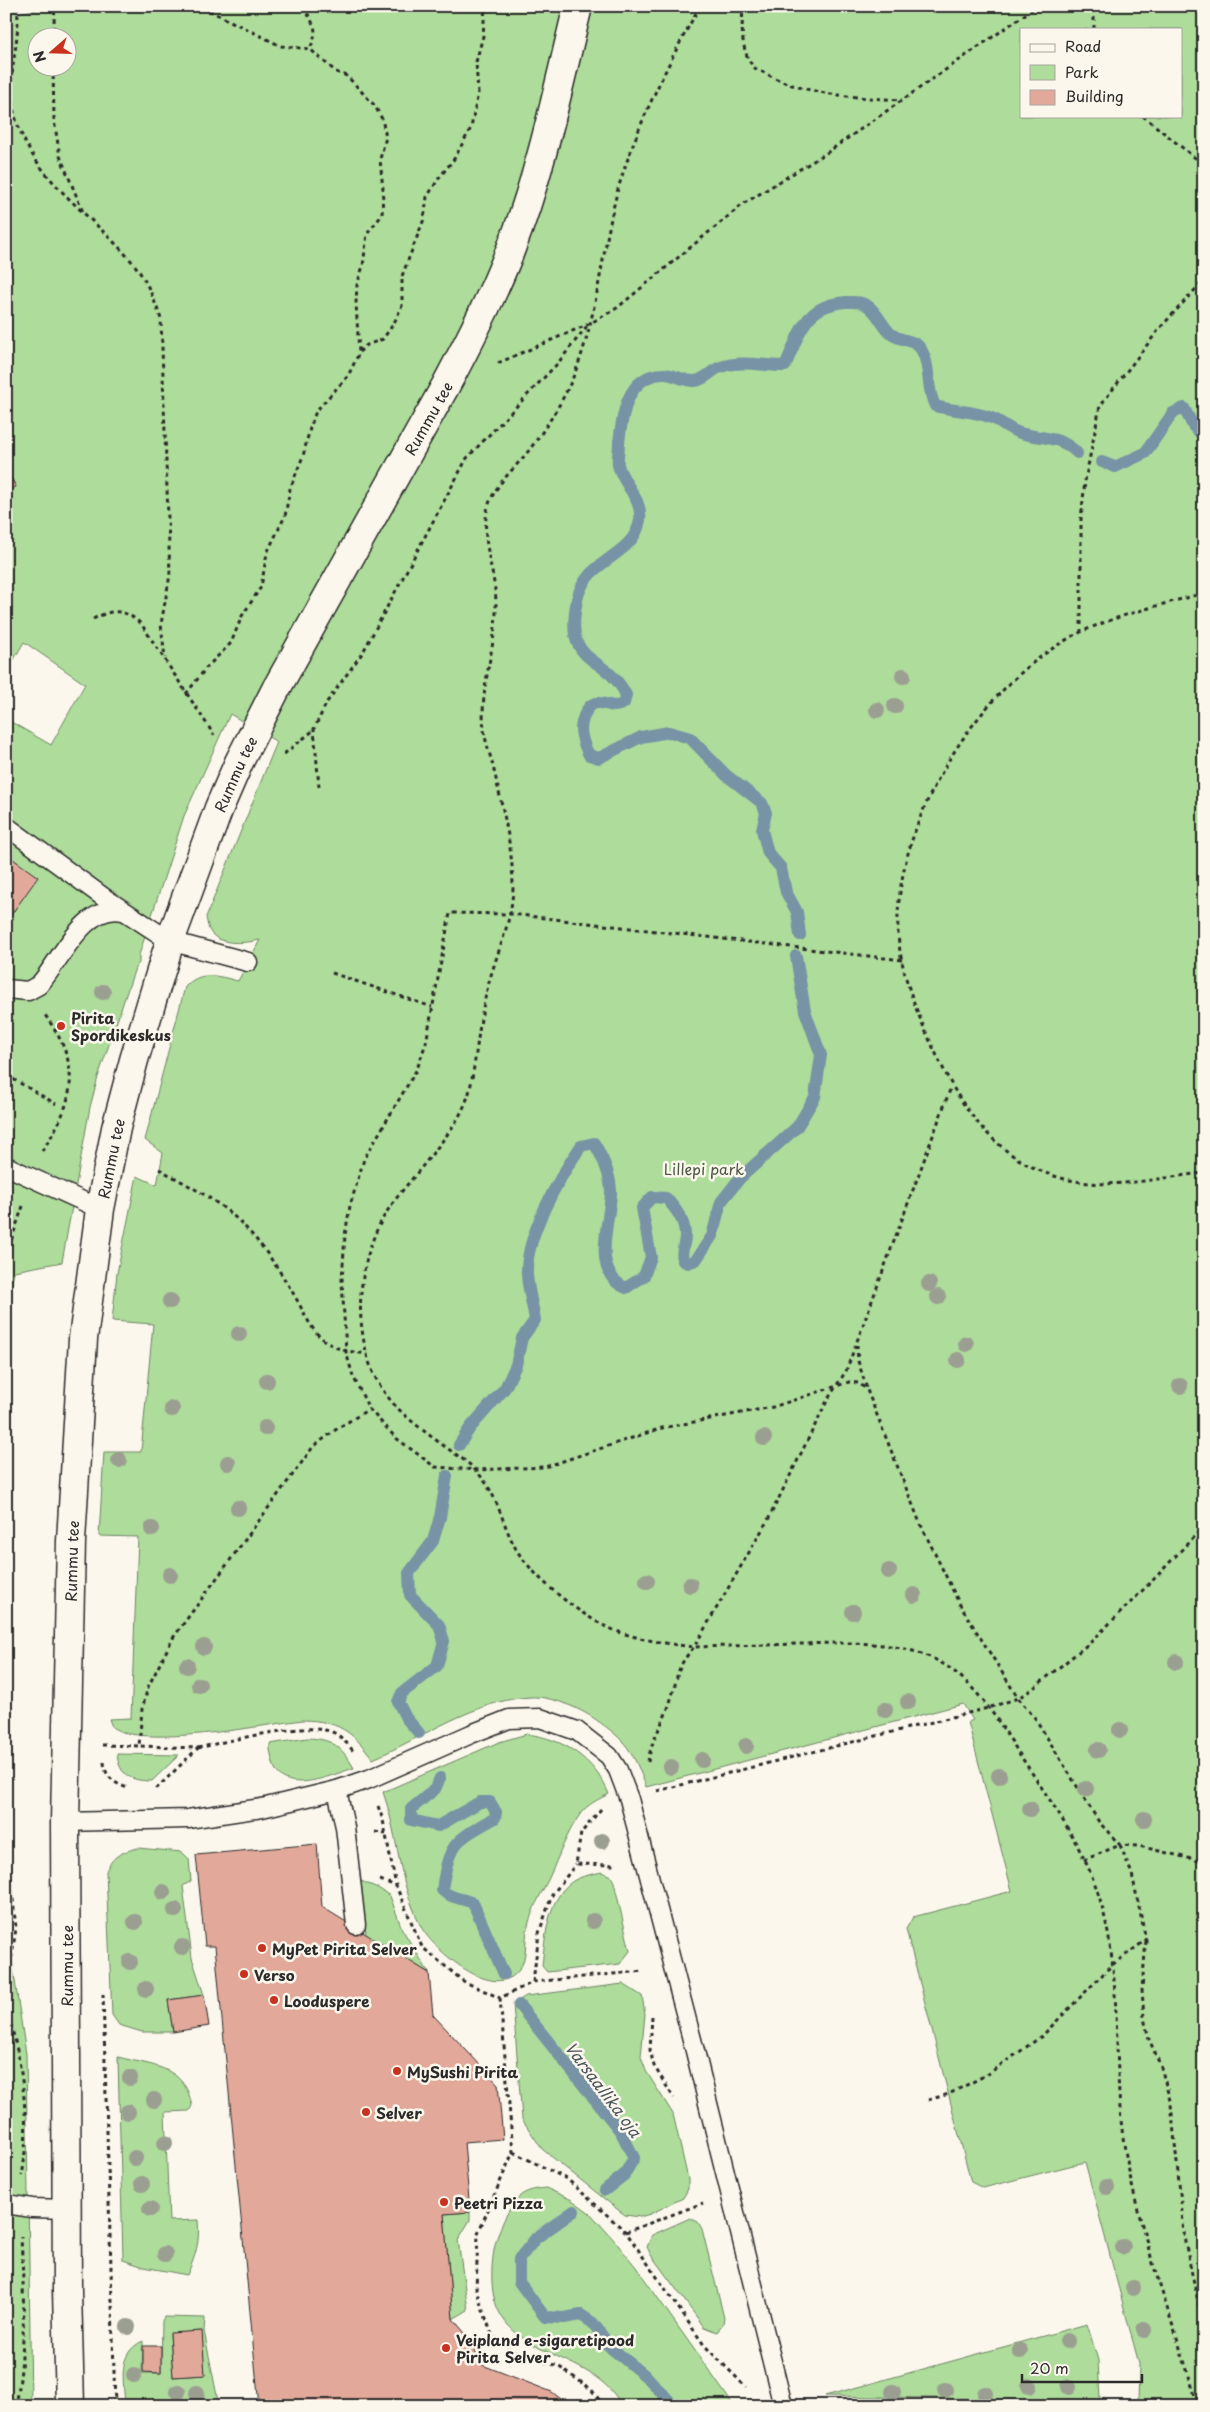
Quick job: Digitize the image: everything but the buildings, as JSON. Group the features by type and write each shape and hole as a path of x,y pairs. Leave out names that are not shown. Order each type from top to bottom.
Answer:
{"main road":[{"name":"Rummu tee","path":"70,2406 65,1822 71,1541 75,1445 86,1314 100,1209 124,1099 170,942 219,808 239,762 275,691 473,334 510,251 538,168 578,6"}],"lane":[{"path":"6,826 170,942 248,962"},
{"path":"6,989 28,991 39,984 83,925 101,912 113,909 123,910"},
{"path":"6,1166 100,1209"},
{"path":"65,1822 188,1818 262,1808 337,1790 368,1779 471,1734 509,1720 540,1718 577,1731 609,1756 618,1770 629,1799 702,2079 783,2406"},
{"path":"337,1790 345,1827 356,1925"},
{"path":"6,2204 32,2208 67,2209"}],"path":[{"path":"17,6 11,81 14,115 29,151 58,189 128,257 151,292 161,319 170,575 161,624 165,658"},
{"path":"54,28 55,6"},
{"path":"200,6 281,46 310,49 336,72 347,76 375,106 382,119 386,137 380,159 384,189 382,214 367,234 363,266 357,285 359,353"},
{"path":"304,6 315,24 316,34 310,49"},
{"path":"186,694 206,668 232,643 242,616 260,588 267,553 285,516 290,488 303,456 316,411 348,376 359,353 367,345 383,339 394,324 402,306 402,276 424,219 427,197 438,178 454,159 470,128 478,92 476,62 483,36 485,6"},
{"path":"700,6 651,100 633,146 616,198 581,358 569,387 534,445 511,474 494,490 487,510 487,551 496,608 486,679 484,728 511,852 513,888 511,914 480,1015 470,1090 462,1112 450,1132 386,1214 370,1248 361,1298 361,1320 367,1354 375,1377 386,1396 398,1410 476,1470 493,1493 519,1552 546,1584 570,1604 616,1632 694,1647 873,1642 907,1649 936,1660 967,1681 988,1708 1045,1794 1084,1860 1097,1890 1112,1965 1118,2028 1117,2084 1126,2160 1147,2249 1198,2406"},
{"path":"743,6 742,42 752,67 783,84 836,95 902,100"},
{"path":"446,385 589,324 617,308 743,204 828,152 1037,6"},
{"path":"1094,6 1094,28"},
{"path":"53,78 54,120 60,156 84,215"},
{"path":"1145,118 1204,165"},
{"path":"1081,633 1081,519 1085,481 1100,406 1160,328 1204,280"},
{"path":"319,787 314,729 327,702 363,652 467,458 558,363 589,324"},
{"path":"1204,593 1134,613 1081,633 1024,670 991,701 970,728 938,780 912,841 904,870 899,903 898,933 902,960 922,1022 951,1086 973,1118 993,1141 1017,1159 1054,1175 1074,1181 1098,1184 1204,1173"},
{"path":"93,619 104,613 117,611 130,614 142,625 165,658 210,731 239,762"},
{"path":"867,1390 860,1383 849,1382 773,1407 662,1428 545,1467 476,1470 435,1467 396,1438 369,1409 352,1376 346,1352 342,1280 345,1235 350,1206 364,1159 417,1069 426,1043 450,913 511,914 902,960"},
{"path":"332,973 432,1007"},
{"path":"6,1255 40,1155 58,1127 69,1095 71,1072 60,1038 28,991"},
{"path":"6,1075 56,1104"},
{"path":"647,1764 650,1750 671,1700 675,1676 682,1661 694,1647 769,1518 835,1386 846,1371 951,1086"},
{"path":"159,1169 209,1198 238,1220 260,1244 280,1272 314,1331 328,1343 346,1352 367,1354"},
{"path":"857,1343 858,1361 867,1390 920,1523 934,1553 970,1622 1018,1698 1035,1718 1099,1822 1120,1846 1132,1874 1146,1940 1142,1989 1144,2018 1149,2039 1161,2067 1171,2104 1185,2242 1204,2328"},
{"path":"138,1746 142,1709 148,1687 173,1638 313,1447 338,1428 369,1409"},
{"path":"651,1785 653,1792 988,1708 1018,1698 1031,1690 1092,1640 1156,1578 1204,1526"},
{"path":"102,1745 198,1748 304,1728 333,1732 347,1742 360,1759"},
{"path":"102,1736 103,1750"},
{"path":"153,1792 198,1748"},
{"path":"103,1756 105,1771 113,1782 135,1790"},
{"path":"377,1803 386,1834 396,1886 422,1947 463,1981 500,1998"},
{"path":"533,1982 539,1933 552,1895 576,1864 581,1833 604,1807"},
{"path":"345,1827 386,1834"},
{"path":"6,1835 16,1928 6,1998"},
{"path":"1084,1860 1120,1846 1139,1846 1204,1862"},
{"path":"576,1864 618,1865"},
{"path":"928,2100 949,2094 988,2074 1042,2036 1112,1965 1146,1940"},
{"path":"500,1998 533,1982 644,1971"},
{"path":"103,1992 115,2406"},
{"path":"500,1998 513,2152 478,2232 476,2290 492,2336 510,2351 558,2366 591,2389 604,2406"},
{"path":"513,2152 567,2179 626,2232 704,2345 750,2391"},
{"path":"626,2232 705,2202"}],"green space":[{"name":"Lillepi park","path":"55,6 1204,6 1204,2406 1138,2406 1139,2364 1085,2162 983,2188 971,2182 906,1929 913,1917 1012,1891 968,1722 973,1720 963,1704 646,1787 633,1755 615,1734 581,1711 547,1698 539,1697 511,1699 470,1712 373,1759 358,1741 343,1729 335,1725 315,1721 303,1720 175,1736 148,1736 127,1733 112,1727 109,1719 131,1718 138,1537 99,1536 104,1452 141,1452 153,1324 112,1321 117,1273 137,1176 157,1185 163,1153 145,1140 185,987 203,976 216,976 238,981 260,940 241,943 221,940 211,933 206,917 277,742 230,714 184,816 139,955 139,963 135,968 98,1077 90,1107 62,1262 14,1271 6,1317 6,719 51,745 85,684 24,642 6,673 6,491 16,486 6,469 6,7 18,13"},
{"path":"527,1734 554,1741 577,1753 595,1771 609,1794 587,1807 576,1820 532,1914 522,1965 509,1978 496,1981 483,1978 455,1962 432,1942 422,1929 405,1884 392,1822 383,1792 499,1742"},
{"path":"307,1738 323,1740 335,1745 345,1754 354,1768 321,1779 297,1782 286,1780 278,1774 273,1763 270,1744"},
{"path":"117,1754 179,1755 152,1781 138,1780 128,1776 120,1768"},
{"path":"138,1848 182,1852 189,1859 191,1881 183,1886 192,1958 204,1995 168,2000 173,2032 142,2032 119,2025 112,2015 106,1871 112,1861 119,1855"},
{"path":"602,1872 611,1876 614,1882 630,1951 620,1964 547,1972 542,1966 544,1944 549,1920 558,1898 564,1888 573,1881 583,1876"},
{"path":"361,1881 378,1888 390,1896 402,1929 429,1973 366,1935"},
{"path":"6,1921 26,2054 31,2406 6,2406"},
{"path":"623,1984 642,1996 645,2014 641,2057 646,2071 673,2114 688,2179 688,2189 683,2198 640,2217 625,2215 542,2149 522,2119 513,2004 526,1996"},
{"path":"118,2057 165,2070 182,2082 188,2092 192,2106 189,2111 165,2112 169,2221 198,2220 197,2248 187,2275 144,2267 123,2260"},
{"path":"546,2188 572,2200 590,2213 614,2240 636,2267 734,2406 622,2406 608,2387 589,2373 527,2341 510,2327 497,2308 492,2283 492,2267 496,2243 504,2220 519,2196 530,2191"},
{"path":"470,2212 470,2220 458,2240 468,2310 453,2319 444,2214"},
{"path":"690,2218 698,2222 702,2229 724,2318 723,2325 717,2332 704,2327 647,2247 652,2235"},
{"path":"164,2317 205,2318 204,2331 219,2406 125,2406 123,2378 125,2360 134,2346 143,2341 142,2373 161,2373 162,2321","holes":["201,2331 205,2375 173,2377 170,2334"]},
{"path":"1087,2324 1098,2360 1100,2401 825,2396"}],"waterway":[{"name":"Varsaallika oja","path":"800,935 797,912 786,892 781,868 768,853 762,830 766,813 762,803 726,775 690,738 669,732 641,737 599,758 589,755 583,741 581,732 582,721 589,707 597,703 613,706 620,705 624,703 626,695 617,681 581,649 576,638 574,622 577,600 582,586 599,566 629,542 636,533 640,520 639,505 618,465 622,421 629,398 634,389 641,381 651,376 663,374 695,381 718,368 729,365 785,366 800,332 812,315 832,304 858,302 865,304 871,309 890,333 916,344 922,351 927,364 930,392 935,406 993,418 1020,433 1057,440 1077,453"},
{"name":"Varsaallika oja","path":"1102,462 1115,467 1145,453 1173,413 1184,408 1193,426 1204,437"},
{"name":"Varsaallika oja","path":"459,1445 470,1428 505,1388 516,1365 522,1338 535,1320 527,1275 532,1243 537,1225 545,1208 563,1174 581,1146 594,1143 608,1173 611,1193 605,1259 608,1271 615,1281 626,1288 644,1276 651,1257 642,1208 652,1197 666,1198 676,1210 683,1223 685,1233 683,1261 688,1263 696,1260 712,1236 721,1202 740,1178 797,1127 815,1097 821,1055 805,1011 796,956"},
{"name":"Varsaallika oja","path":"419,1733 406,1718 398,1702 402,1693 437,1666 444,1641 439,1625 410,1595 409,1573 433,1541 440,1517 447,1476"},
{"name":"Varsaallika oja","path":"440,1778 435,1789 411,1809 411,1820 438,1826 480,1802 490,1802 496,1812 495,1818 471,1832 456,1844 448,1861 442,1890 453,1897 473,1903 504,1974"},
{"name":"Varsaallika oja","path":"519,2005 621,2132 634,2158 624,2175 605,2190"},
{"name":"Varsaallika oja","path":"574,2211 536,2238 519,2259 519,2282 545,2317 564,2318 581,2315 593,2323 611,2348 648,2378 674,2406"}],"place":[{"name":"Pirita Spordikeskus","path":"61,1026"},
{"name":"MyPet Pirita Selver","path":"262,1948"},
{"name":"Verso","path":"244,1974"},
{"name":"Looduspere","path":"274,2000"},
{"name":"MySushi Pirita","path":"397,2071"},
{"name":"Selver","path":"366,2112"},
{"name":"Peetri Pizza","path":"444,2202"},
{"name":"Veipland e-sigaretipood Pirita Selver","path":"446,2348"}]}
